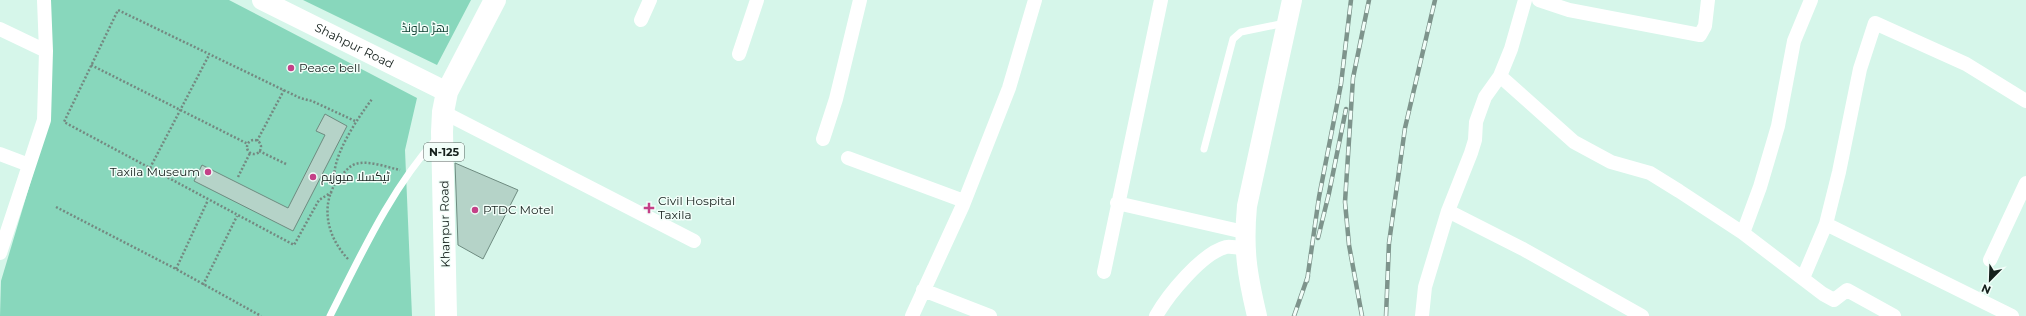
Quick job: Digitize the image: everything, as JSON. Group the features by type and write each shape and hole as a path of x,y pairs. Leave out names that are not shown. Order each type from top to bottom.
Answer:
{"highway":[{"path":"444,112 495,0"},
{"name":"Khanpur Road","path":"444,112 446,316"}],"street":[{"path":"0,253 44,120 46,51 44,0"},
{"name":"Shahpur Road","path":"262,0 444,112"},
{"path":"641,20 650,0"},
{"path":"739,54 757,0"},
{"path":"823,139 836,99 860,0"},
{"path":"912,316 964,201 1009,88 1035,0"},
{"path":"1104,272 1160,0"},
{"path":"1257,316 1247,273 1245,240 1247,206 1292,0"},
{"path":"1422,316 1425,288 1448,211 1475,140 1476,122 1485,97 1500,76 1511,49 1525,0"},
{"path":"1539,0 1569,10 1700,35 1705,26 1708,0"},
{"path":"1743,233 1760,187 1778,126 1794,41 1811,0"},
{"path":"1803,278 1826,224 1839,172 1860,70 1875,23 1966,64 2026,101"},
{"path":"0,29 46,51"},
{"path":"1500,76 1574,142 1611,162 1650,173 1743,233 1834,300 1847,290 1894,316"},
{"path":"444,112 694,241"},
{"path":"0,154 29,165"},
{"path":"848,158 964,201"},
{"path":"1990,260 2026,183"},
{"path":"1117,203 1245,240"},
{"path":"1448,211 1523,249 1642,316"},
{"path":"1826,224 2012,316"},
{"path":"1156,316 1187,275 1210,255 1227,246 1245,240"},
{"path":"924,290 990,316"}],"lane":[{"path":"1204,149 1233,39 1241,32 1287,23"},
{"path":"330,316 383,213 424,153 444,112"}],"path":[{"path":"332,192 319,200 294,245 237,216 64,122 118,10 300,98 312,101 355,121"},
{"path":"150,168 209,55"},
{"path":"91,65 248,144"},
{"path":"257,142 284,90"},
{"path":"335,184 333,176 334,167 355,121 372,99"},
{"path":"248,144 251,141 257,142 260,144 259,151"},
{"path":"238,177 250,153 248,150 248,144"},
{"path":"250,153 254,154 259,151"},
{"path":"259,151 286,164"},
{"path":"356,266 342,253 330,230 327,209 335,184 346,169 354,164 364,163 410,172"},
{"path":"176,269 208,200"},
{"path":"56,207 176,269 261,316"},
{"path":"203,285 237,216"}],"green space":[{"path":"47,0 229,0 417,98 405,150 412,316 0,316 1,281 50,117"},
{"name":"بھڑ ماونڈ","path":"303,0 471,0 437,65"}],"building":[{"name":"Taxila Museum","path":"325,114 347,126 293,231 194,181 202,165 288,208 325,135 316,131"},
{"path":"455,163 518,190 483,259 458,245"}],"railway":[{"path":"1307,281 1319,197 1341,84 1351,0"},
{"path":"1362,316 1349,245 1345,202 1353,78 1369,0"},
{"path":"1386,316 1389,243 1405,128 1435,0"},
{"path":"1318,238 1329,193 1346,109"},
{"path":"1294,316 1308,276"}],"place":[{"name":"Peace bell","path":"291,68"},
{"name":"Taxila Museum","path":"208,172"},
{"name":"ٹیکسلا میوزیم","path":"313,177"},
{"name":"Civil Hospital Taxila","path":"649,208"},
{"name":"PTDC Motel","path":"475,210"}]}
